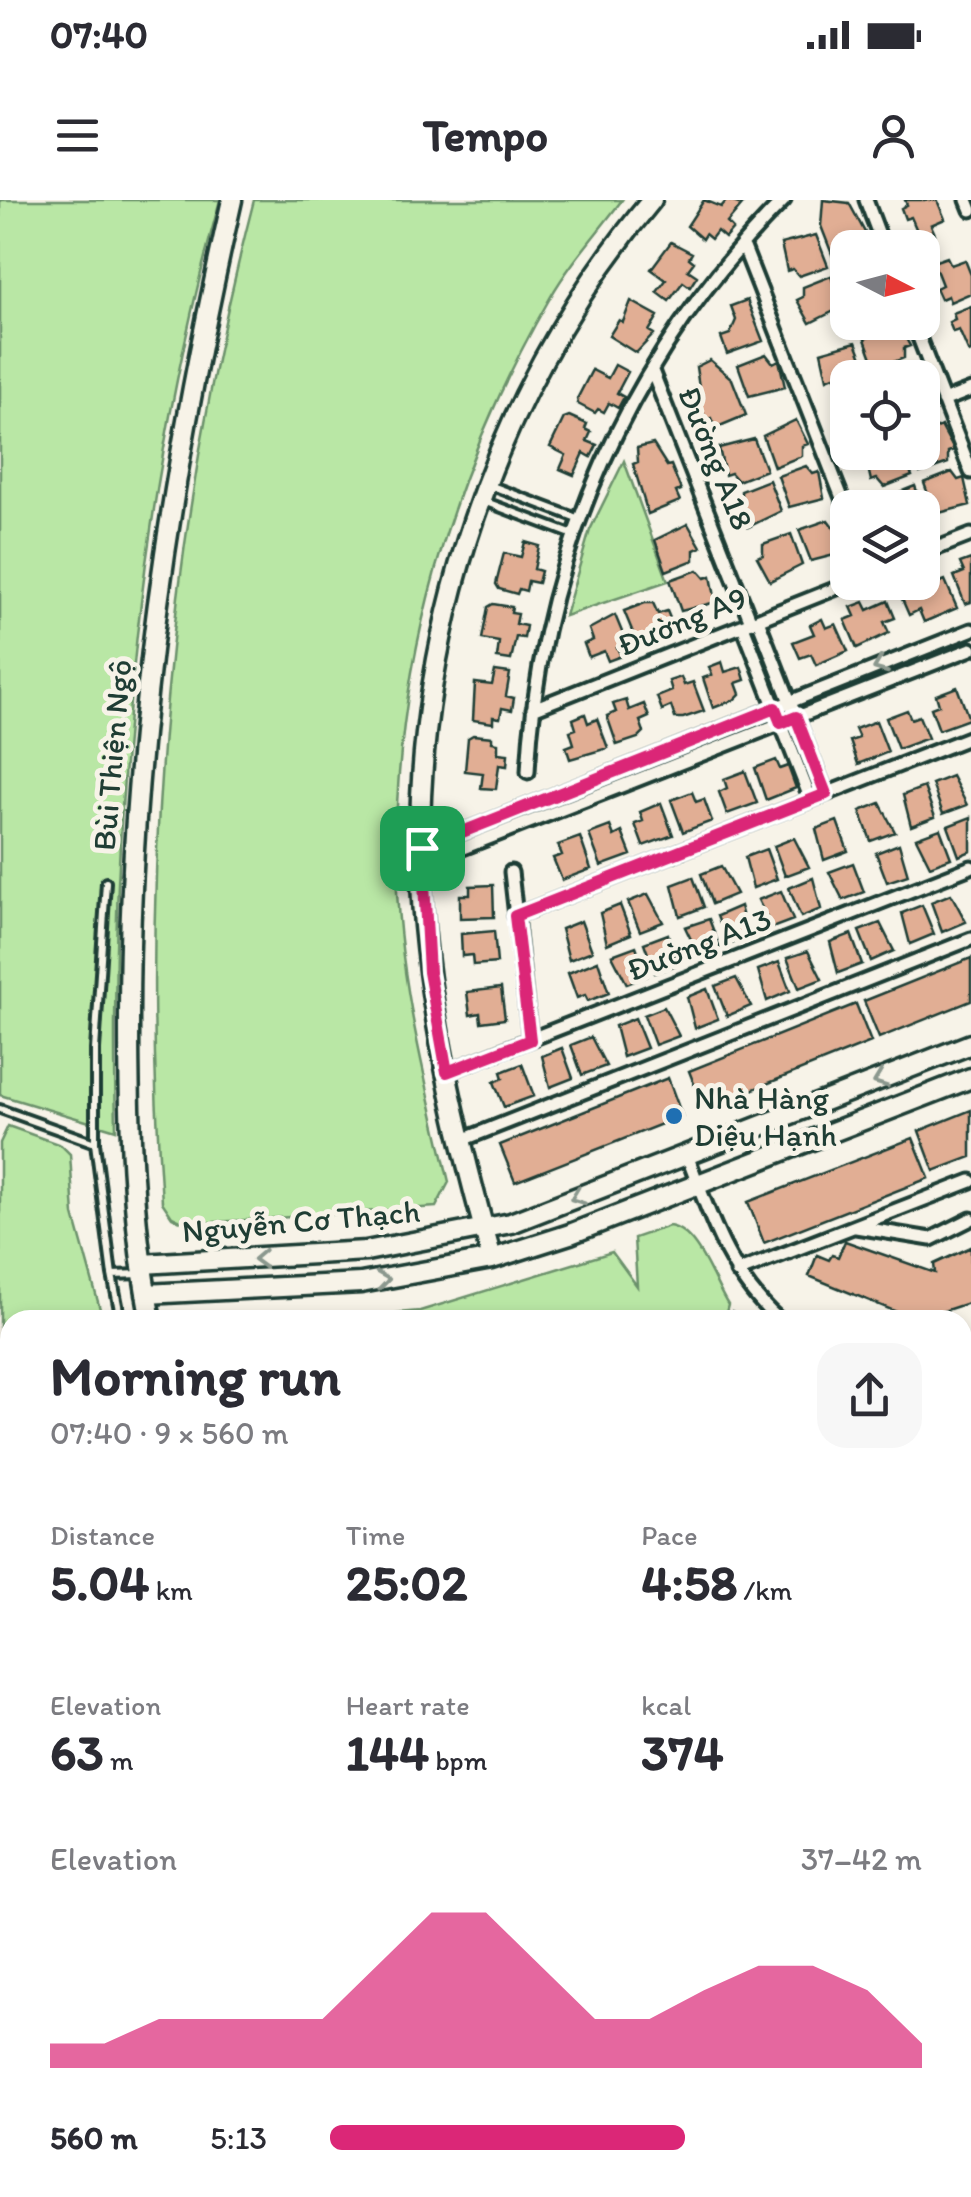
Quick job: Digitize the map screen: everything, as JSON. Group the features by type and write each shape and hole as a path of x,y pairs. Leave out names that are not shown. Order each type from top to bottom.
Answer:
{"street":[{"name":"Bùi Thiện Ngộ","path":"149,1310 136,1223 129,980 142,736 172,502 232,200"},
{"path":"492,1259 447,1072 429,972 422,856 429,717 448,612 483,492 556,338 652,200"},
{"path":"528,772 533,710 549,615 577,518 652,370 698,301 784,200"},
{"path":"866,200 877,230"},
{"path":"967,200 971,210"},
{"path":"743,245 839,490"},
{"path":"920,340 971,472"},
{"name":"Đường A18","path":"652,370 751,623 790,702 826,794"},
{"path":"944,401 971,390"},
{"path":"940,547 971,534"},
{"name":"Đường A9","path":"533,710 830,591"},
{"name":"Đường A18","path":"751,623 775,708 811,800"},
{"path":"422,856 971,630"},
{"path":"422,856 971,648"},
{"path":"515,916 971,737"},
{"name":"Đường A13","path":"447,1072 971,866"},
{"path":"511,872 530,1040"},
{"path":"462,1140 971,939"},
{"name":"Nguyễn Cơ Thạch","path":"142,1269 366,1251 484,1230 971,1044"},
{"name":"Nguyễn Cơ Thạch","path":"146,1294 361,1283 492,1259 971,1078"},
{"path":"687,1155 737,1272 770,1310"},
{"path":"737,1272 971,1182"},
{"path":"856,1227 930,1238 971,1219"}],"lane":[{"path":"483,492 577,518"},
{"path":"483,492 571,534"},
{"path":"106,882 95,1050 95,1143 119,1310"},
{"path":"0,1110 95,1143"},
{"path":"112,1275 142,1269"}],"green space":[{"path":"0,200 220,200 191,313 168,428 134,661 118,896 116,1130 0,1095"},
{"path":"254,200 622,200 558,285 484,430 436,569 405,714 396,861 401,942 413,1023 449,1182 436,1207 187,1224 172,1217 162,1202 154,950 158,824 181,572 200,447"},
{"path":"624,461 668,581 565,616 590,530"},
{"path":"8,1126 61,1145 70,1154 74,1215 100,1310 0,1310 0,1143"},
{"path":"669,1226 679,1230 704,1258 728,1305 727,1310 423,1310 612,1252 637,1286 634,1238"}],"building":[{"path":"704,200 721,207 727,200 742,205 727,223 733,229 725,238 717,231 711,239 705,234 702,239 687,226"},
{"path":"823,200 849,203 864,230 830,230 830,249 821,226"},
{"path":"905,200 937,200 945,219 931,225 933,230 917,230 911,217 905,219 901,208 907,205"},
{"path":"816,235 828,266 799,276 793,269 787,271 781,244"},
{"path":"671,242 692,253 689,258 694,262 688,270 697,276 690,287 683,282 669,301 657,292 666,280 651,269"},
{"path":"947,257 951,265 965,260 971,275 971,293 950,302 948,296 941,299 940,260"},
{"path":"830,276 830,313 810,323 797,300 803,297 803,287"},
{"path":"747,300 763,341 727,354 721,337 730,334 736,320 731,306"},
{"path":"631,301 658,316 649,331 654,334 636,353 609,336 619,320 623,322"},
{"path":"971,306 969,353 959,330 953,332 949,322 955,319 953,313"},
{"path":"865,340 907,340 910,346 904,348 904,358 899,360 873,360"},
{"path":"856,342 863,360 830,360 827,379 821,352"},
{"path":"766,354 773,363 779,360 785,387 749,396 738,365"},
{"path":"710,360 732,379 746,415 715,428 711,418 706,420 696,395 700,394 696,367"},
{"path":"615,365 628,372 617,393 624,397 618,408 609,403 604,412 598,409 595,413 578,404 592,370 608,378"},
{"path":"569,416 587,424 585,429 591,432 587,441 597,445 591,457 584,453 574,475 560,469 566,455 550,447 564,418"},
{"path":"796,420 808,444 802,446 802,456 774,467 763,436"},
{"path":"940,427 954,450 948,452 948,463 940,466"},
{"path":"754,439 766,470 738,481 731,473 725,475 719,448"},
{"path":"653,444 667,466 671,465 681,490 676,492 680,501 648,514 633,464 638,462 637,448"},
{"path":"806,466 813,474 819,472 824,498 789,507 778,476"},
{"path":"868,470 910,470 912,476 884,487 877,479 871,481"},
{"path":"952,472 958,480 964,478 970,505 940,513 940,490 926,490 924,483"},
{"path":"769,480 781,511 748,527 735,504 741,501 741,491"},
{"path":"828,520 830,556 811,561 799,530"},
{"path":"688,524 701,547 694,550 694,560 666,571 655,540"},
{"path":"791,534 802,565 770,581 757,557 763,555 763,544"},
{"path":"525,542 539,546 534,569 541,571 538,583 528,581 526,591 519,589 517,594 499,589 496,584 504,553 521,557"},
{"path":"971,559 971,602 965,604 954,576 964,572 960,563"},
{"path":"698,570 705,578 711,576 716,602 681,611 670,580"},
{"path":"945,580 957,608 924,622 919,610 909,615 902,600 940,600 940,582"},
{"path":"888,601 895,618 884,622 889,633 857,648 845,620 855,616 851,607 864,602 868,610"},
{"path":"653,603 658,614 667,611 672,623 657,629 661,639 648,644 645,636 636,640 624,611"},
{"path":"488,607 512,607 511,613 518,614 516,624 526,626 524,638 516,637 511,660 497,658 499,642 482,639"},
{"path":"615,615 627,644 617,648 621,656 608,661 604,651 589,657 584,644 593,640 589,629"},
{"path":"822,619 826,628 836,624 848,651 816,665 811,654 800,658 793,642 814,634 810,625"},
{"path":"722,662 725,672 741,667 745,680 736,683 740,694 734,700 713,708 703,678 712,675 709,667"},
{"path":"495,671 510,673 506,696 514,698 512,710 502,708 500,718 493,717 493,723 473,720 475,683 492,685"},
{"path":"681,677 684,685 693,682 704,711 675,718 671,706 662,710 657,697 672,691 669,681"},
{"path":"957,687 969,719 939,730 931,708 939,705 936,695"},
{"path":"626,700 629,710 644,704 649,717 640,721 644,732 638,738 617,745 607,716 616,712 613,704"},
{"path":"907,710 911,719 919,716 928,738 898,749 886,718"},
{"path":"585,714 588,723 597,719 608,748 570,759 566,747 574,744 570,731 576,729 573,719"},
{"path":"876,721 888,752 858,764 850,741 859,738 855,729"},
{"path":"492,737 492,742 498,743 498,753 508,754 507,766 499,765 496,789 481,788 483,773 465,771 468,738"},
{"path":"776,760 780,769 788,766 796,788 766,800 755,768"},
{"path":"745,771 757,803 727,814 719,792 727,788 724,779"},
{"path":"952,776 967,805 943,814 932,784"},
{"path":"924,787 935,817 911,826 903,795"},
{"path":"692,792 696,802 704,799 712,821 683,832 671,800"},
{"path":"661,803 673,835 643,846 635,824 643,821 640,812"},
{"path":"880,803 895,832 871,841 860,811"},
{"path":"971,817 971,851 959,856 948,826"},
{"path":"837,821 848,851 824,860 816,829"},
{"path":"610,826 614,836 622,832 631,855 601,866 589,834"},
{"path":"940,829 951,858 930,866 916,838"},
{"path":"580,837 591,869 562,880 553,858 562,855 558,845"},
{"path":"794,838 809,867 785,876 774,846"},
{"path":"899,844 908,875 887,882 876,853"},
{"path":"766,849 777,879 753,888 745,857"},
{"path":"853,863 864,892 843,900 829,872"},
{"path":"721,866 736,894 712,904 701,874"},
{"path":"693,877 704,907 680,916 672,885"},
{"path":"813,878 821,909 801,917 789,888"},
{"path":"493,885 494,917 460,918 460,895 470,895 470,886"},
{"path":"781,891 793,920 772,928 758,900"},
{"path":"648,894 663,922 640,931 628,902"},
{"path":"951,894 966,922 942,932 931,902"},
{"path":"620,905 631,934 607,944 600,913"},
{"path":"922,905 934,934 910,944 902,913"},
{"path":"740,906 748,937 728,945 717,916"},
{"path":"709,919 720,948 699,956 685,927"},
{"path":"581,921 592,951 569,960 561,929"},
{"path":"880,923 894,951 871,961 859,931"},
{"path":"494,931 497,963 473,965 472,955 462,956 461,934"},
{"path":"668,934 676,965 655,973 644,943"},
{"path":"851,934 862,964 838,973 830,942"},
{"path":"636,946 647,976 627,984 612,955"},
{"path":"808,951 822,979 799,988 787,958"},
{"path":"971,958 971,1001 879,1038 864,1001"},
{"path":"598,961 609,993 588,1001 585,995 577,998 568,973"},
{"path":"779,962 790,991 767,1001 758,970"},
{"path":"736,978 751,1006 727,1016 715,986"},
{"path":"501,988 505,1019 481,1022 480,1013 470,1015 467,992"},
{"path":"707,989 718,1019 695,1028 687,997"},
{"path":"856,1004 871,1042 704,1109 689,1071"},
{"path":"664,1007 679,1036 655,1045 644,1015"},
{"path":"635,1018 647,1048 623,1057 615,1026"},
{"path":"591,1037 606,1066 582,1075 571,1045"},
{"path":"562,1048 573,1078 550,1087 542,1056"},
{"path":"522,1064 534,1096 504,1107 494,1082 503,1078 501,1072"},
{"path":"668,1078 682,1116 515,1182 500,1145"},
{"path":"971,1110 971,1157 934,1171 919,1131"},
{"path":"913,1138 929,1178 764,1243 748,1202"},
{"path":"845,1241 935,1273 934,1264 971,1247 971,1302 947,1310 892,1310 809,1276 817,1255 829,1260 832,1255 838,1257"}],"place":[{"name":"Nhà Hàng Diệu Hạnh","path":"674,1116"}],"route":[{"path":"775,708 781,723 796,717 826,794 515,916 530,1040 447,1072 429,972 421,890 422,848 775,708"}]}
